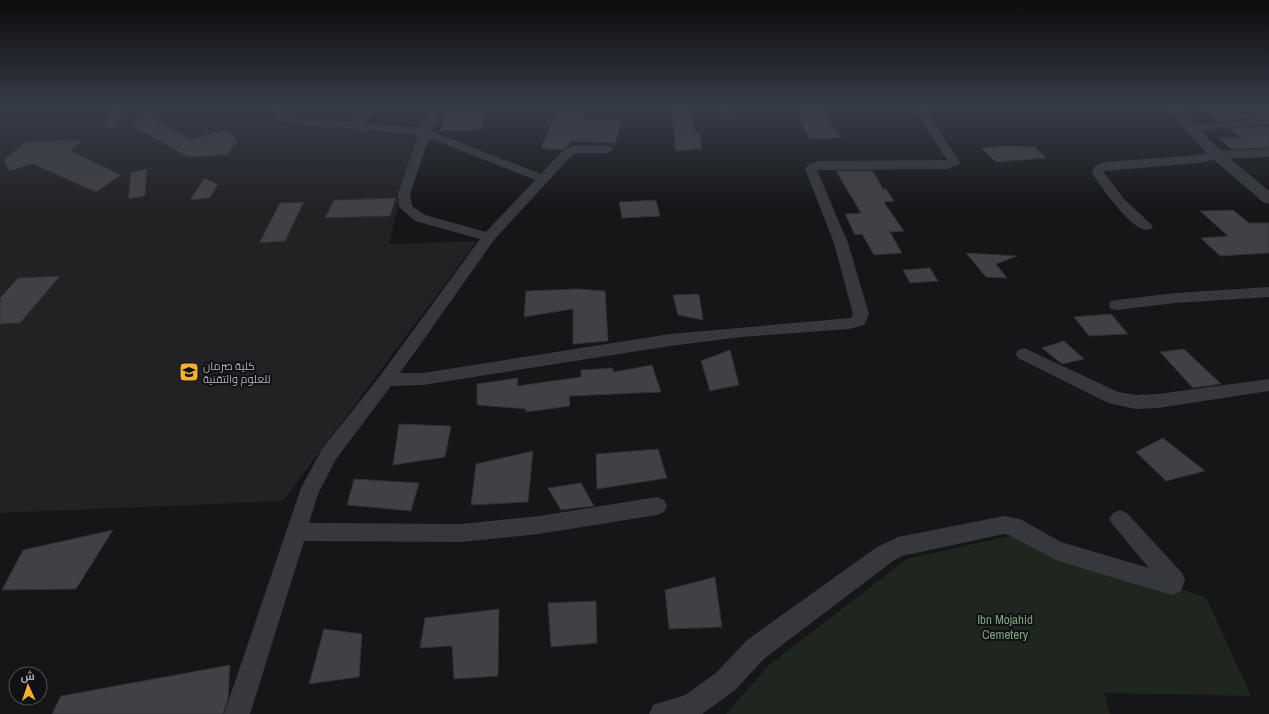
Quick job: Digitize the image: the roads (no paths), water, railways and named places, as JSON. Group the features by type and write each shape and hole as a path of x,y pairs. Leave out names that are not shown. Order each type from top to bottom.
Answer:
{"street":[{"path":"422,142 404,194 406,207 420,218 489,237"},
{"path":"451,142 542,179"},
{"path":"386,380 423,379 670,340 742,332 849,324 858,321 861,314 841,243 811,169 819,165 952,164 954,162 941,142"},
{"path":"1205,142 1217,155 1269,199"},
{"path":"237,714 297,532 308,494 330,454 386,380 489,237 568,152 576,149 607,149"},
{"path":"1146,226 1112,195 1098,173 1099,169 1105,166 1198,159 1217,155 1269,153"},
{"path":"1117,305 1175,298 1269,292"},
{"path":"1024,354 1114,398 1136,402 1158,401 1269,385"},
{"path":"297,532 461,533 539,525 657,506"},
{"path":"662,714 691,706 725,682 756,649 885,554 898,547 1004,525 1012,526 1056,550 1141,576 1174,584 1174,580 1120,519"}],"place":[{"name":"كلية صرمان للعلوم والتقنية","path":"189,372"}],"park label":[{"name":"Ibn Mojahid Cemetery","path":"1005,626"}]}
